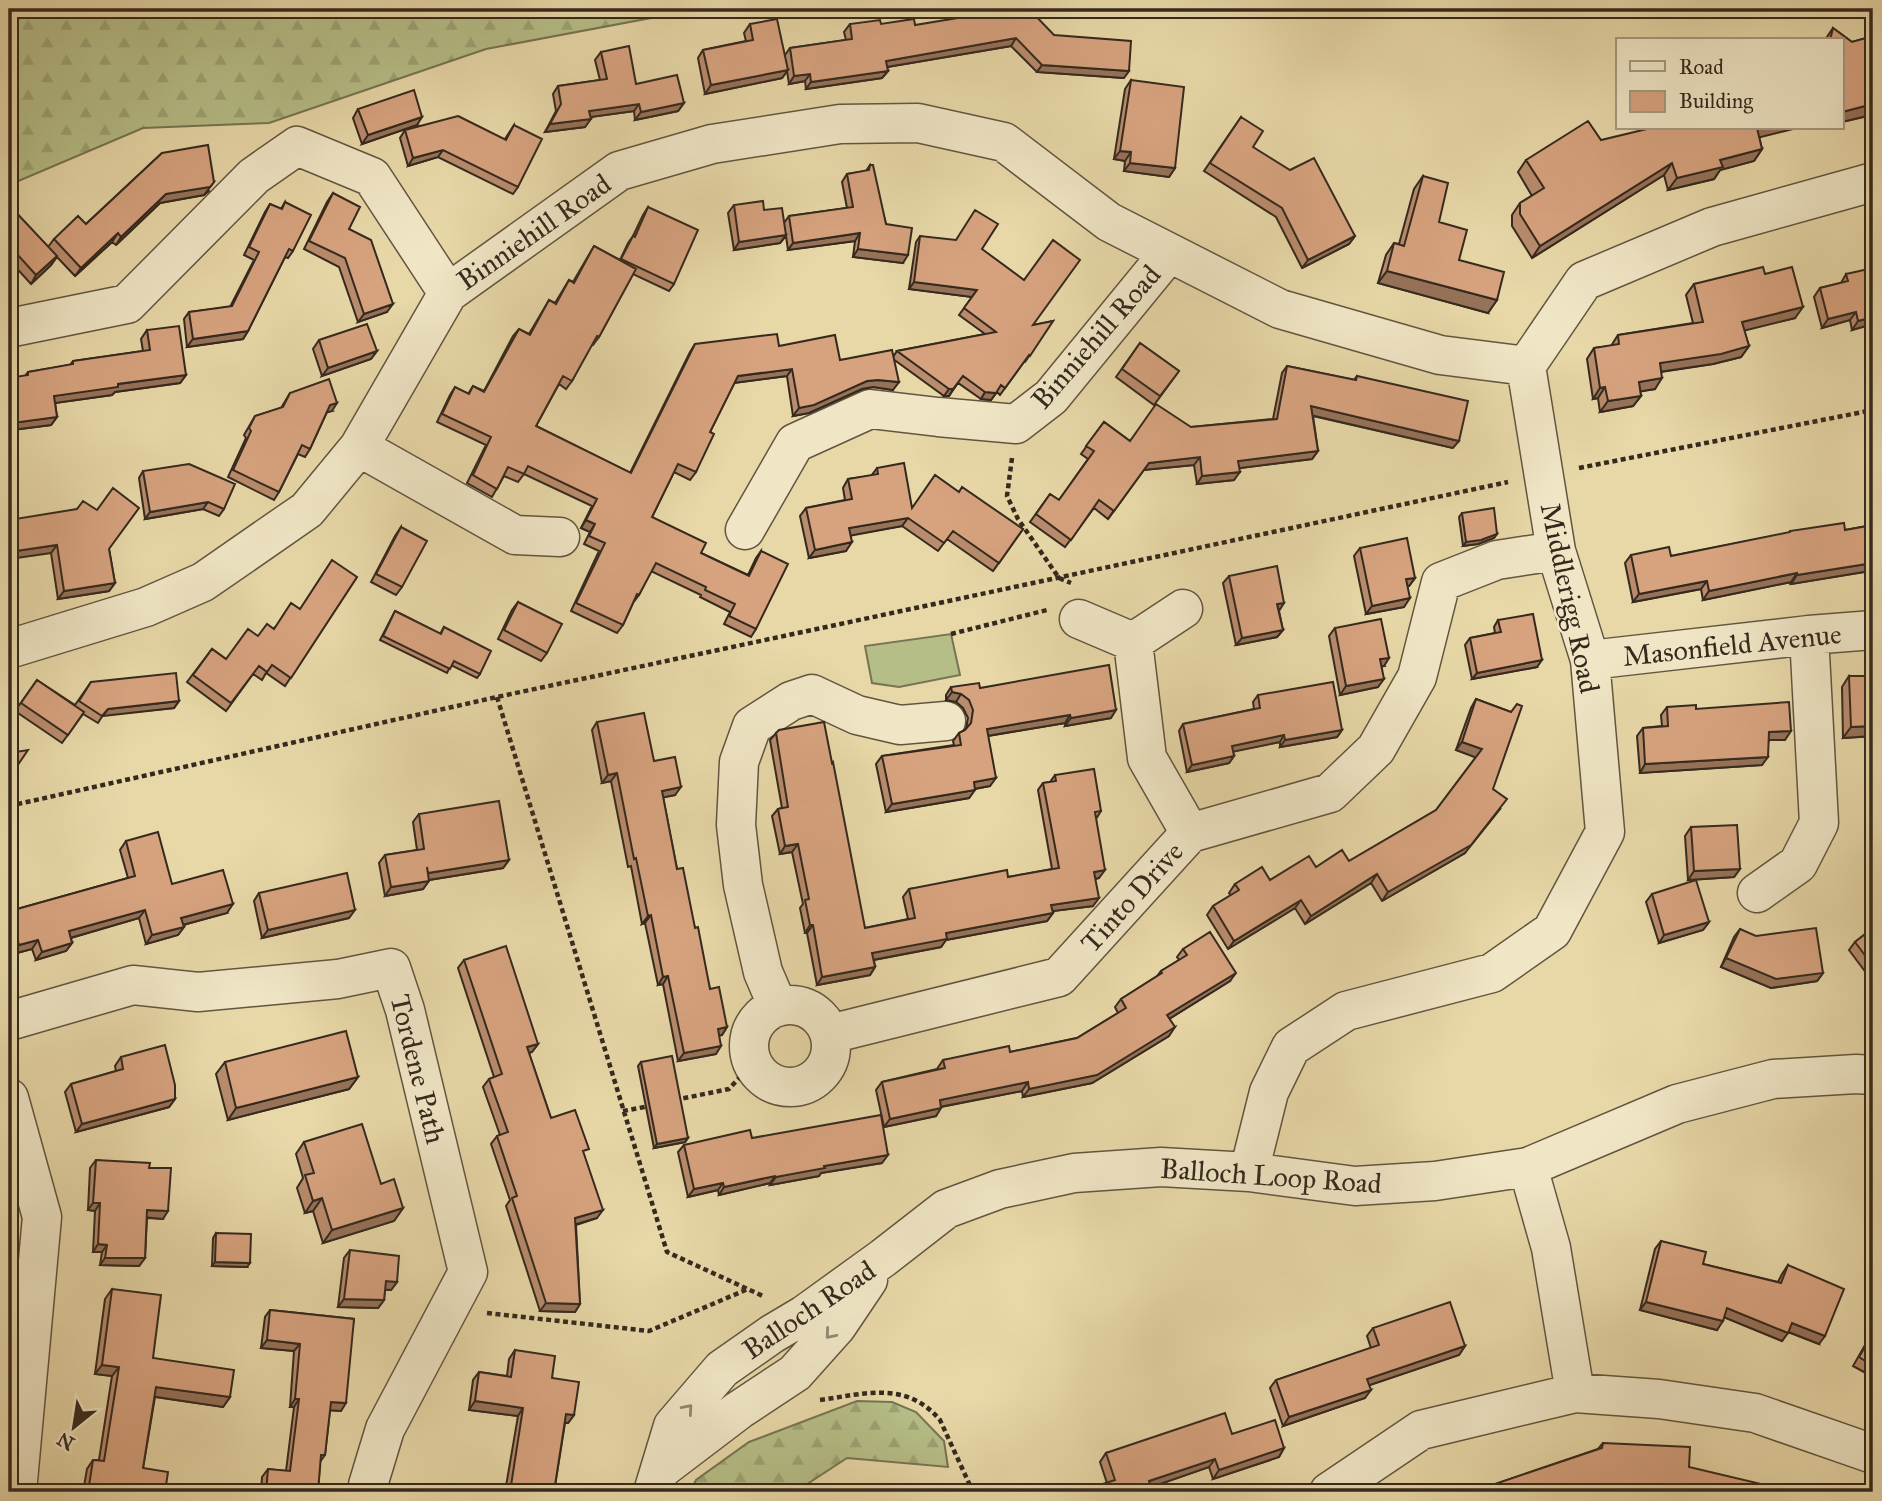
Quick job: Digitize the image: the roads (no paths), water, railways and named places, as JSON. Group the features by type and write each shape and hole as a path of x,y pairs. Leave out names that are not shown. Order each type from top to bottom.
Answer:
{"street":[{"name":"Binniehill Road","path":"9,649 146,607 203,582 307,510 359,447 448,293 619,171 712,144 840,124 918,123 1004,142 1109,222 1280,309 1440,355 1526,366"},
{"path":"9,328 127,304 254,176 297,146 372,177 448,293"},
{"path":"1526,366 1584,281 1712,227 1873,182"},
{"name":"Binniehill Road","path":"745,530 795,443 870,409 1016,424 1051,397 1169,253"},
{"name":"Middlerigg Road","path":"1249,1172 1269,1092 1291,1047 1346,1011 1492,973 1552,931 1605,832 1590,660 1556,551 1526,366"},
{"path":"359,447 514,535 560,537"},
{"name":"Tinto Drive","path":"830,1034 1059,976 1190,833 1330,793 1376,749 1416,677 1441,582 1497,560 1556,551"},
{"path":"1081,603 1133,642 1147,758 1190,833"},
{"path":"1133,642 1183,609"},
{"name":"Masonfield Avenue","path":"1590,660 1873,630"},
{"path":"1757,893 1798,864 1819,823 1809,635"},
{"path":"778,1007 763,972 743,885 736,825 739,762 752,726 791,701 812,694 857,715 900,725 946,721"},
{"name":"Tordene Path","path":"9,1021 133,985 198,992 338,979 391,968 405,1010 468,1272 385,1429 368,1485 370,1492"},
{"path":"794,1005 809,1010 822,1020 830,1034 831,1052 825,1069 812,1081 796,1088 778,1087 763,1078 752,1064 748,1047 752,1030 763,1015 778,1007 794,1005"},
{"name":"Balloch Loop Road","path":"883,1258 946,1209 1000,1189 1074,1173 1161,1167 1249,1172 1355,1186 1435,1181 1528,1167 1677,1104 1773,1079 1873,1075"},
{"path":"9,1098 42,1217 18,1492"},
{"path":"1528,1167 1551,1248 1575,1393"},
{"name":"Balloch Road","path":"656,1481 673,1426 722,1369 883,1258"},
{"name":"Balloch Road","path":"656,1481 739,1410 795,1373 838,1326 883,1258"},
{"path":"1329,1492 1421,1430 1575,1393 1659,1399 1755,1413 1873,1454"}]}
